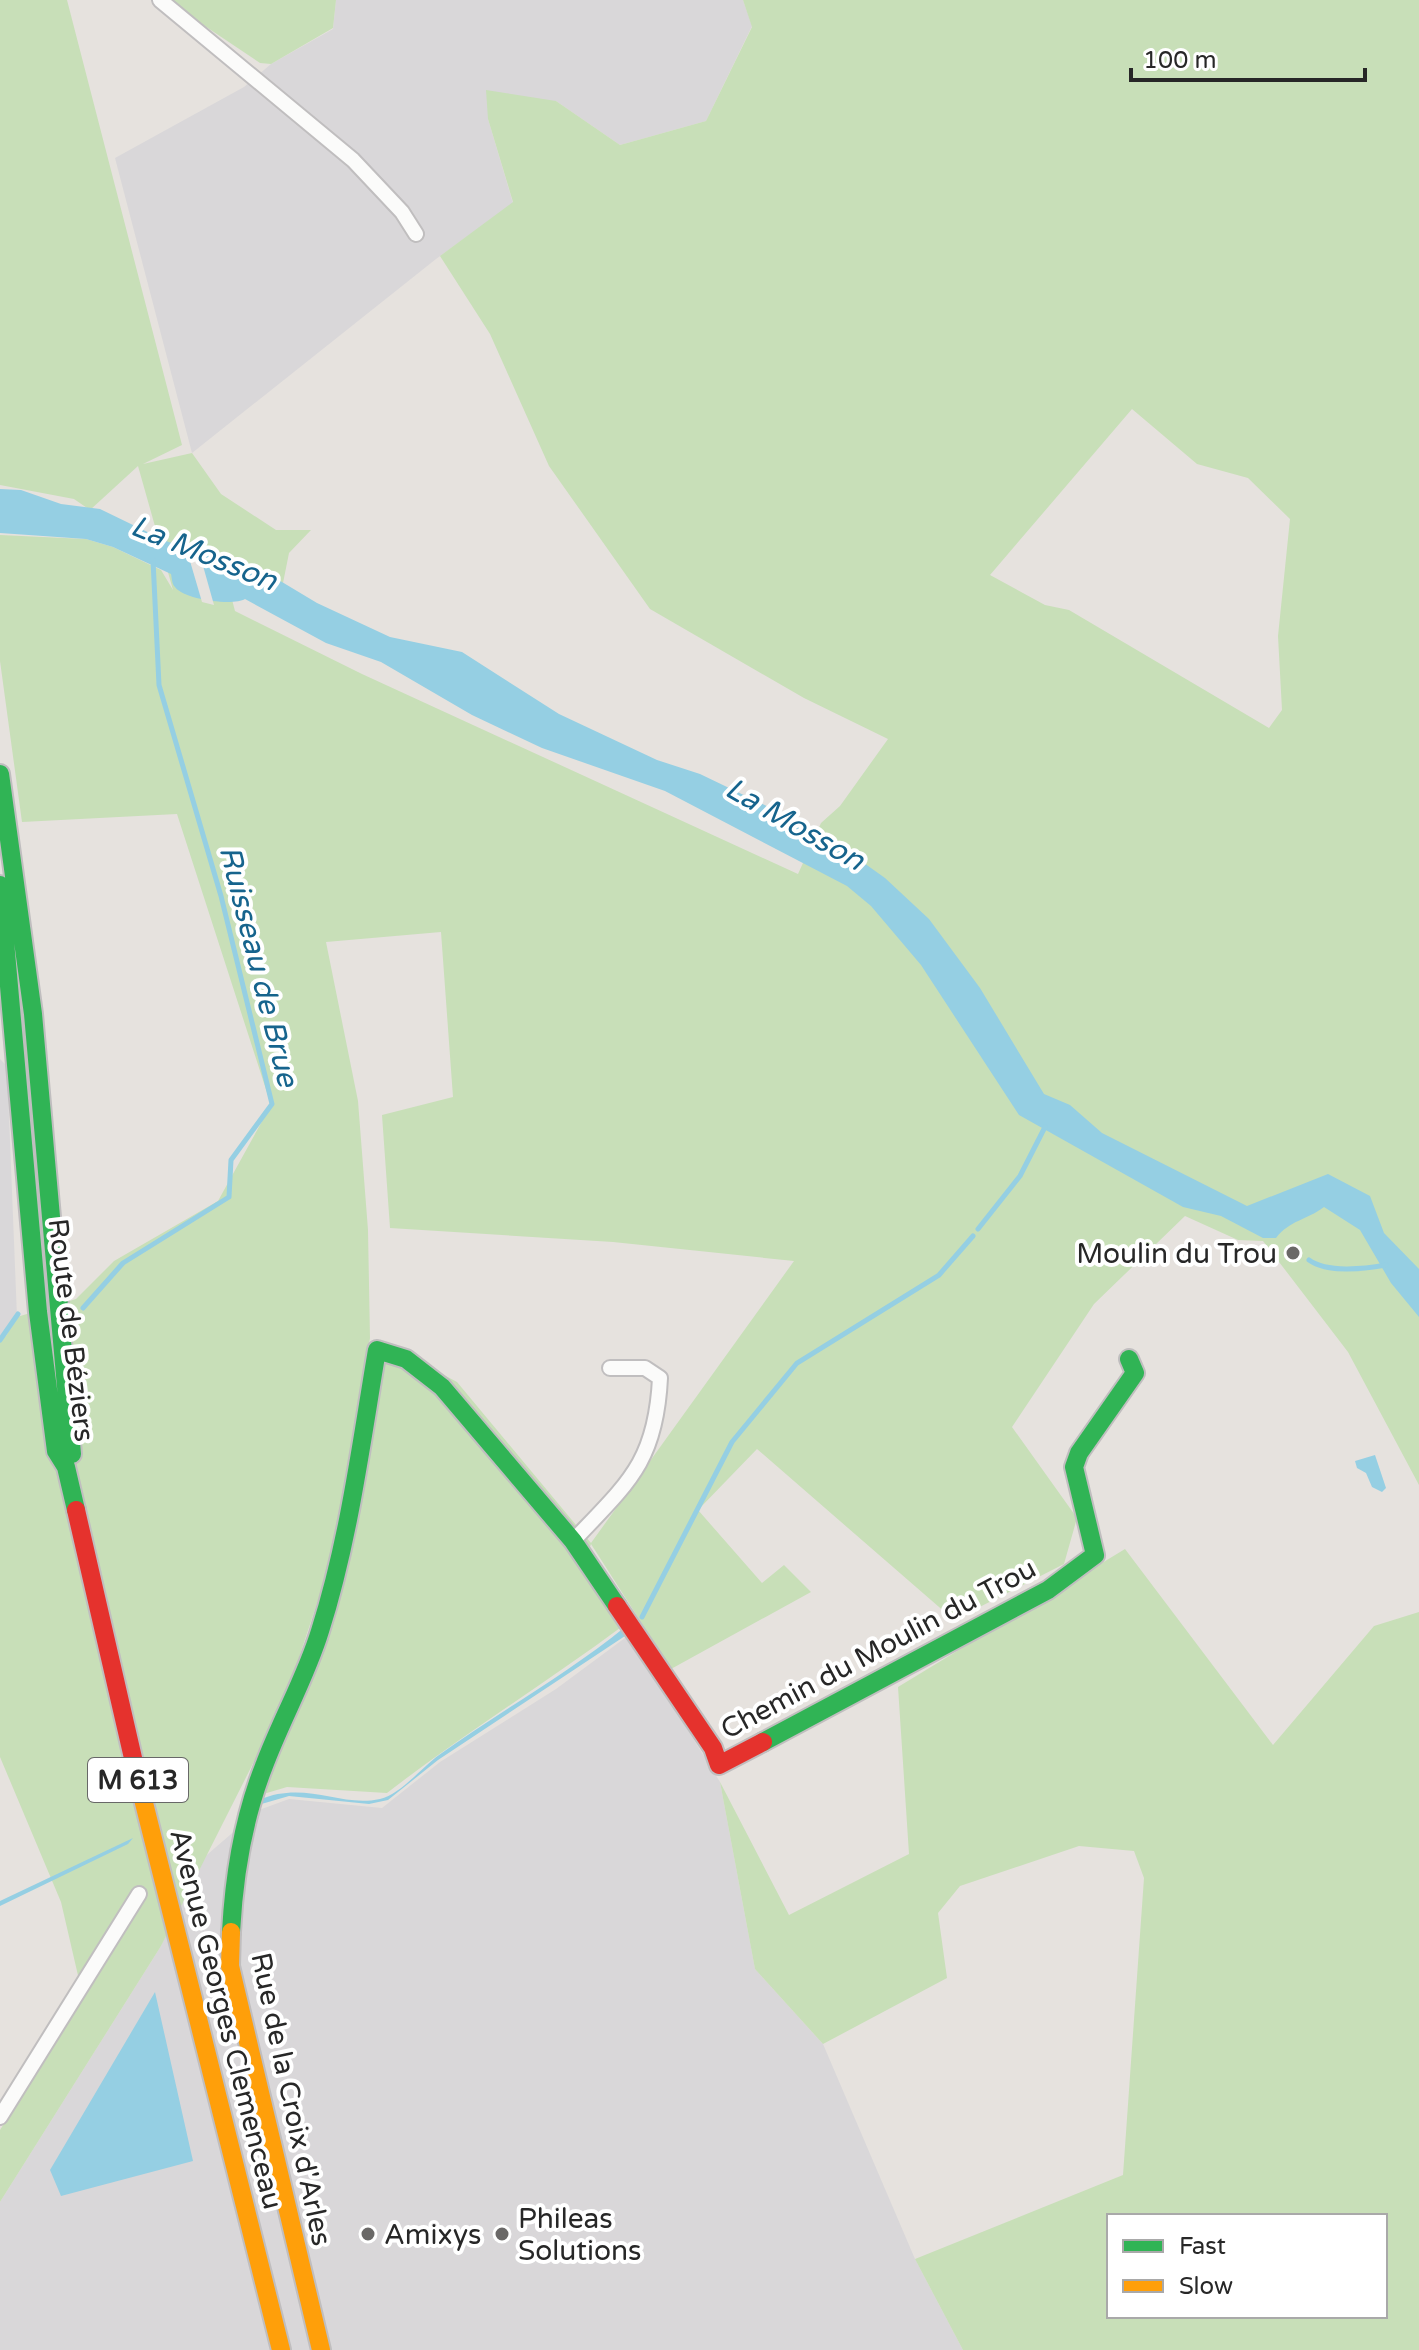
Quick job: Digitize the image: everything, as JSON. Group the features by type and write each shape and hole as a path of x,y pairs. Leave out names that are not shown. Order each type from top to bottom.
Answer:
{"main road":[{"name":"Route de Béziers","path":"0,774 9,819 33,1014 72,1453 66,1467"},
{"name":"Route de Béziers","path":"0,885 4,1013 14,1055 56,1451 66,1467"},
{"path":"0,936 3,916"},
{"path":"4,1013 33,1014"},
{"path":"0,1037 14,1055"},
{"name":"Chemin du Moulin du Trou","path":"377,1350 406,1359 442,1387 573,1541 713,1748 719,1765 1048,1590 1095,1555 1074,1467 1079,1453 1135,1373 1129,1359"},
{"name":"Rue de la Croix d'Arles","path":"321,2350 230,1966 231,1904 255,1787 296,1696 325,1614 377,1350"},
{"name":"Avenue Georges Clemenceau","path":"66,1467 127,1735 281,2350"},
{"name":"M 613","path":"216,2091 266,2350"}],"street":[{"path":"160,0 353,160 402,212 416,234"},
{"path":"573,1541 632,1476 651,1445 660,1378 645,1368 610,1368"},
{"path":"0,2117 139,1894"}],"shaded area":[{"path":"336,0 743,0 752,26 706,121 620,145 556,101 488,119 513,203 436,259 192,453 115,158 244,87 271,64 333,29"},
{"path":"0,1059 7,1066 17,1317 6,1337 0,1338"},
{"path":"629,1635 720,1782 755,1969 823,2044 915,2259 963,2350 0,2350 0,2202 161,1946 201,1860 259,1810 289,1799 382,1808 440,1762 556,1689"}],"green space":[{"path":"0,0 67,0 182,445 143,464 192,453 221,494 276,530 311,530 289,553 283,583 220,554 235,611 362,674 798,874 821,823 840,806 888,739 804,698 650,609 549,466 490,334 440,256 513,202 488,119 486,90 556,101 620,145 706,121 752,27 743,0 1419,0 1419,1485 1348,1352 1263,1241 1238,1240 1185,1216 1094,1304 1012,1427 1077,1518 1064,1564 954,1620 757,1449 698,1510 762,1583 784,1565 811,1592 671,1669 591,1544 583,1568 624,1625 387,1793 287,1787 260,1795 335,1614 377,1413 386,1344 457,1382 591,1543 794,1261 613,1242 390,1228 382,1115 453,1097 441,932 326,942 358,1101 368,1230 370,1338 346,1487 326,1576 285,1700 161,1946 0,2202 0,2130 83,1997 61,1902 0,1757 0,1338 6,1336 17,1317 76,1299 114,1261 218,1201 271,1105 177,814 22,822 0,661 0,535 86,539 113,547 161,570 173,590 138,466 90,510 74,499 0,485","holes":["1132,409 1197,464 1248,478 1290,519 1278,636 1282,710 1269,728 1069,610 1045,605 990,575"]},
{"path":"166,0 336,0 333,28 271,64 260,63"},
{"path":"1125,1549 1273,1745 1374,1626 1419,1612 1419,2350 963,2350 915,2259 1123,2175 1144,1878 1134,1851 1079,1846 960,1886 938,1913 947,1978 823,2044 755,1969 720,1782 789,1915 909,1854 898,1687"}],"water":[{"name":"La Mosson","path":"0,489 21,490 61,504 100,509 166,541 196,552 217,553 262,570 317,603 390,637 462,652 559,714 657,760 700,774 819,831 885,878 929,919 980,988 1044,1094 1070,1105 1102,1133 1247,1206 1328,1174 1370,1196 1384,1233 1419,1269 1419,1317 1391,1283 1360,1230 1324,1207 1287,1227 1276,1238 1263,1238 1221,1216 1183,1207 1019,1115 921,965 871,906 847,886 665,791 542,748 472,715 381,662 326,643 245,599 220,602 180,592 174,586 171,574 113,547 86,539 0,533"},
{"path":"1375,1455 1386,1488 1382,1492 1372,1487 1366,1473 1357,1468 1355,1461"},
{"path":"625,1627 628,1634 438,1760 388,1800 369,1804 289,1796 258,1805 259,1800 292,1793 365,1801 388,1796 439,1755 580,1661"},
{"path":"133,1838 128,1844 0,1906 0,1901"},
{"path":"155,1992 193,2161 61,2196 50,2170"}],"pier":[{"path":"185,544 198,548 214,605 202,602"}],"waterway":[{"name":"Ruisseau de Brue","path":"83,1308 123,1263 229,1197 231,1160 272,1104 221,896 159,685 153,560"},
{"path":"978,1229 1020,1176 1045,1127"},
{"path":"642,1617 732,1442 797,1363 939,1275 973,1236"},
{"path":"1309,1260 1335,1268 1386,1265"},
{"name":"Ruisseau de Brue","path":"0,1340 18,1314"}],"traffic: fast":[{"path":"0,774 33,1014 72,1454"},
{"path":"0,885 38,1312 56,1451 66,1467 76,1510"},
{"path":"231,1932 237,1869 250,1806 314,1648 339,1562 377,1350 406,1359 442,1387 573,1541 617,1606"},
{"path":"763,1742 1048,1590 1095,1555 1074,1467 1079,1453 1135,1373 1129,1359"}],"traffic: slow":[{"path":"136,1771 281,2350"},
{"path":"231,1932 230,1966 321,2350"}],"traffic: jam":[{"path":"76,1510 136,1771"},
{"path":"617,1606 713,1748 719,1765 763,1742"}],"place":[{"name":"Moulin du Trou","path":"1293,1253"},
{"name":"Amixys","path":"368,2234"},
{"name":"Phileas Solutions","path":"502,2234"}]}
